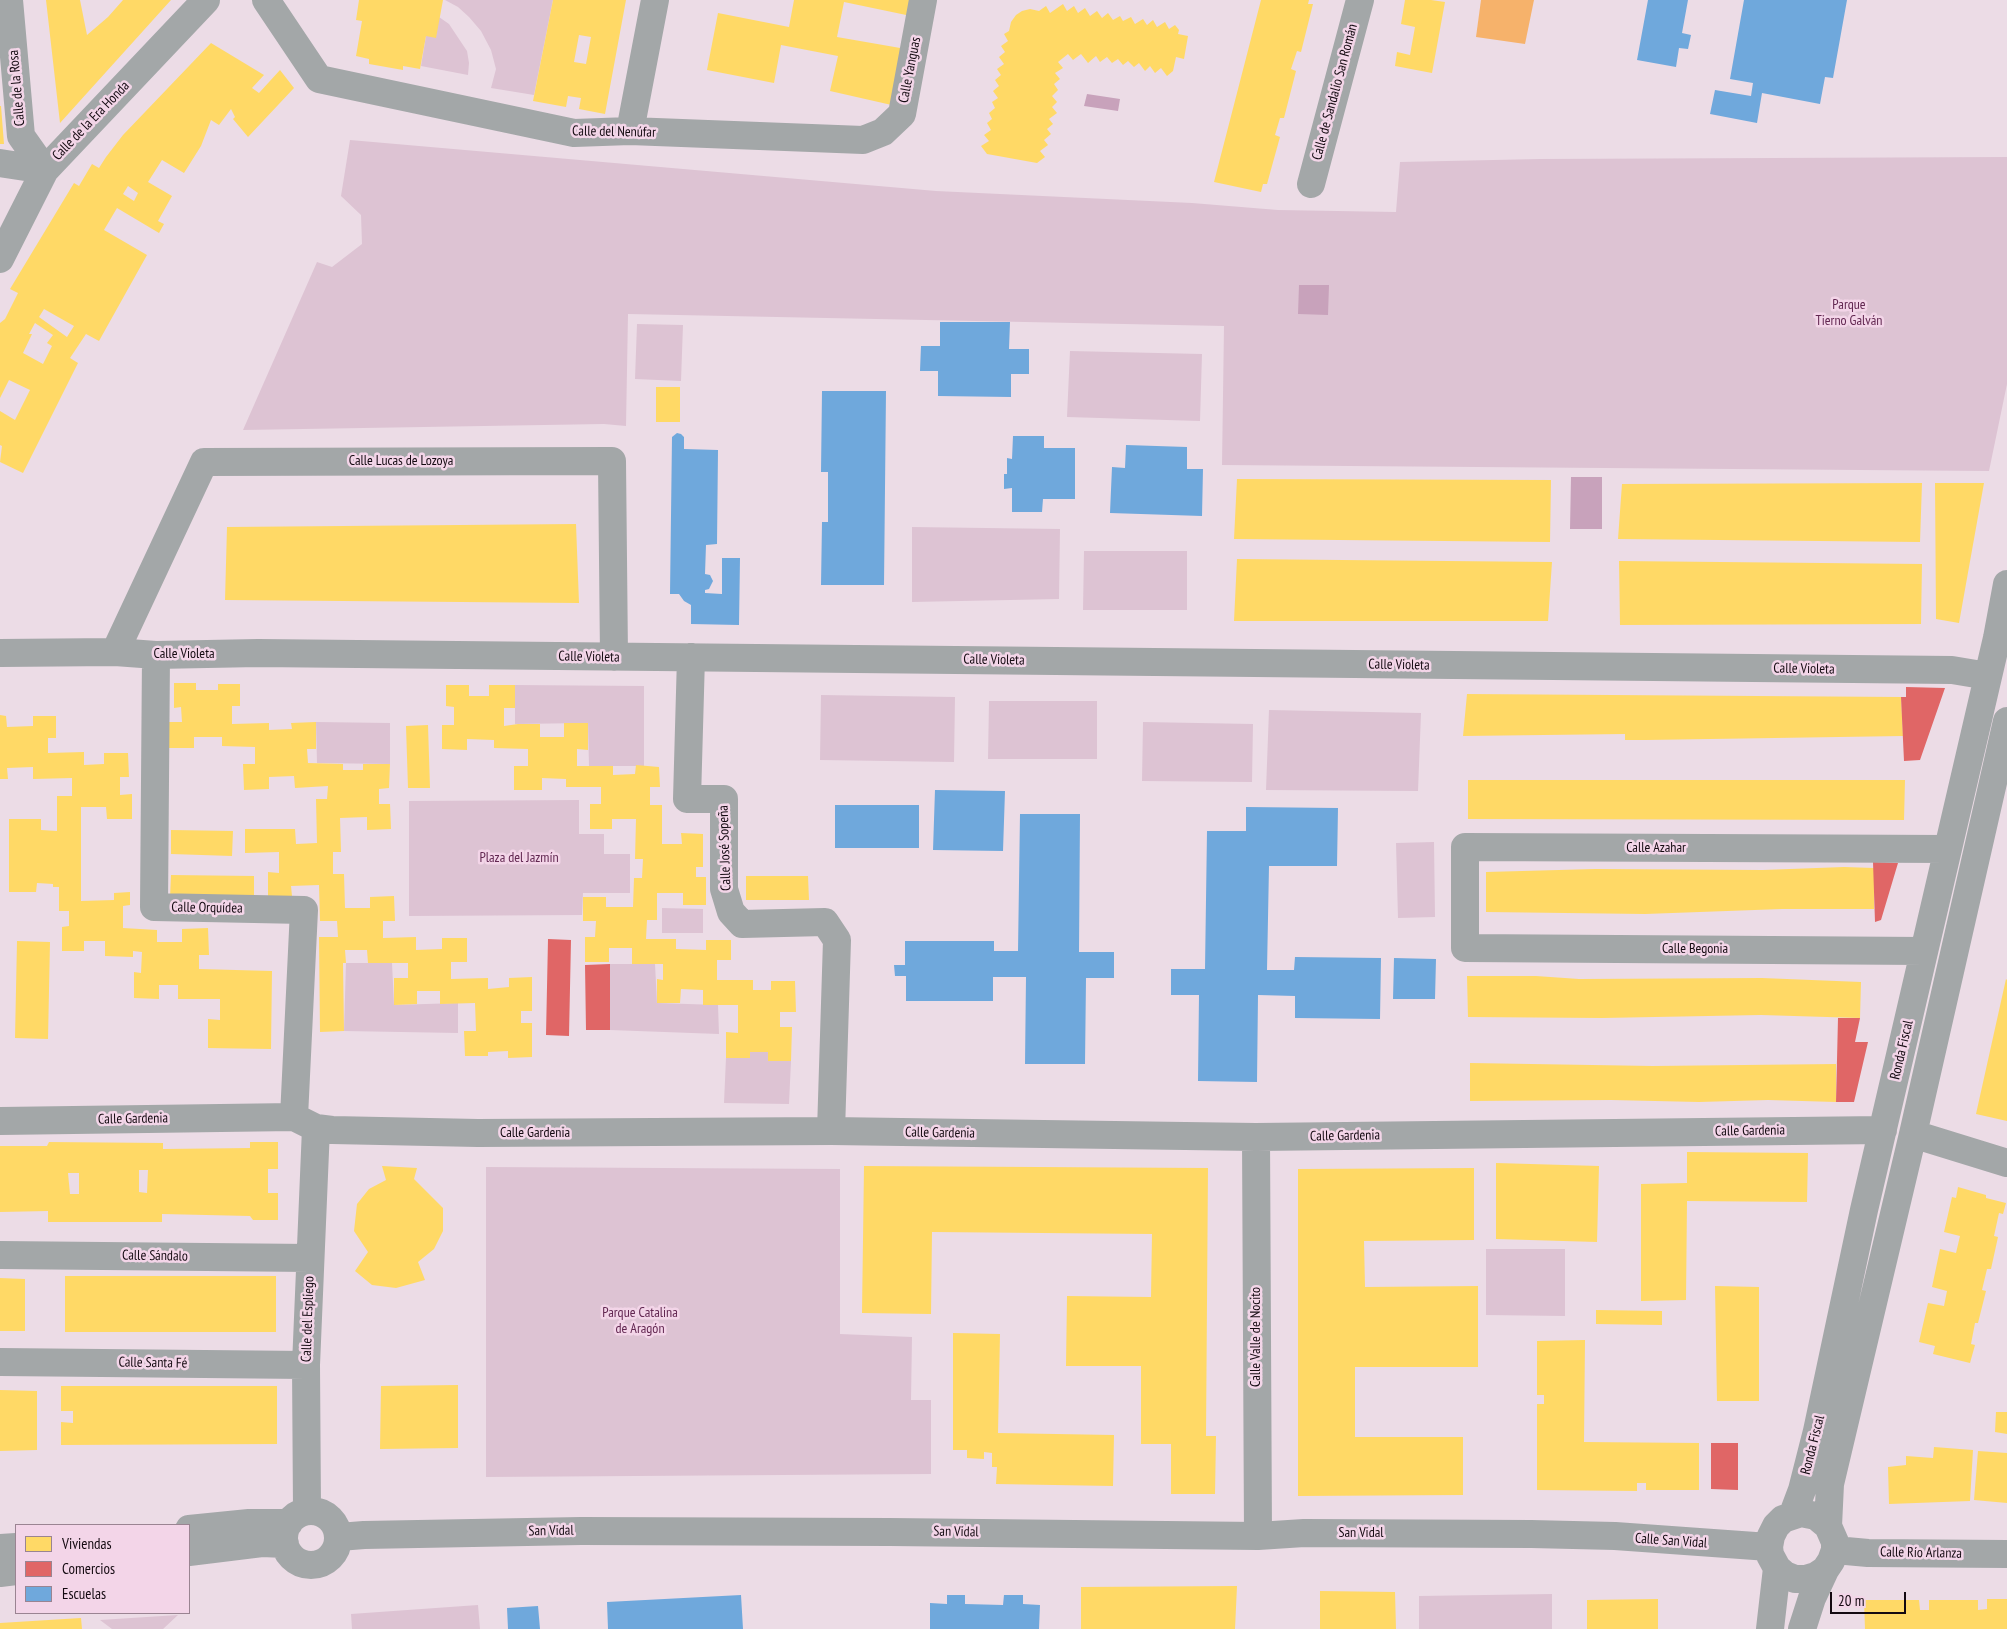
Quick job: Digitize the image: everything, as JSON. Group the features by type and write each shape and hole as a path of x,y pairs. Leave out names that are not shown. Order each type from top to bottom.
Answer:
{"street":[{"name":"Calle de la Rosa","path":"9,0 21,136 44,170"},
{"name":"Calle de la Era Honda","path":"0,259 44,170 206,0"},
{"name":"Calle del Nenúfar","path":"266,0 319,79 574,133 630,131 863,140 883,132"},
{"path":"630,131 655,0"},
{"name":"Calle Yanguas","path":"883,132 902,114 923,0"},
{"name":"Calle de Sandalio San Román","path":"1311,184 1360,0"},
{"path":"0,163 44,170"},
{"name":"Calle Lucas de Lozoya","path":"115,652 204,462 612,461 614,657"},
{"name":"Ronda Fiscal","path":"1794,1514 1817,1431 1862,1220 1988,676 2007,584"},
{"name":"Calle Violeta","path":"0,653 115,652 156,656 258,653 1952,670 1988,676"},
{"name":"Calle Orquídea","path":"156,656 154,907 304,910 305,1122"},
{"name":"Calle José Sopeña","path":"691,657 687,799 724,799 724,888 731,912 742,924 825,922 837,940 831,1131"},
{"name":"Ronda Fiscal","path":"1802,1629 1829,1549 1830,1484 1914,1134 2007,721"},
{"name":"Calle Azahar","path":"1465,948 1464,847 1948,849"},
{"name":"Calle Begonia","path":"1465,948 1924,951"},
{"name":"Calle Gardenia","path":"0,1121 305,1122 332,1130 478,1133 831,1131 1256,1137 1883,1130"},
{"name":"Calle del Espliego","path":"293,1526 306,1365 310,1258 305,1122"},
{"path":"1914,1134 2007,1163"},
{"name":"Calle Valle de Nocito","path":"1256,1137 1258,1536"},
{"name":"Calle Sándalo","path":"0,1255 310,1258"},
{"name":"Calle Santa Fé","path":"0,1362 306,1365"},
{"path":"190,1552 262,1543 316,1512 325,1514 334,1523 339,1537 338,1547 329,1559 318,1565 308,1566 299,1563 290,1555 293,1526"},
{"path":"1770,1629 1773,1558 1771,1536 1776,1526 1794,1514 1816,1516 1829,1549 1816,1576 1806,1580 1795,1579 1785,1575 1773,1558"},
{"path":"190,1529 249,1523 293,1526"},
{"name":"San Vidal","path":"339,1537 581,1531 1258,1536 1304,1533 1574,1535"},
{"name":"Calle San Vidal","path":"1574,1535 1773,1558"},
{"path":"0,1548 15,1547"},
{"name":"Calle Río Arlanza","path":"1829,1549 1868,1553 2007,1554"},
{"path":"0,1573 15,1571"}],"green space":[{"path":"445,0 553,0 534,95 491,88 496,69 491,50 481,31 469,17 458,7"},
{"path":"439,17 449,24 467,51 468,75 421,66 426,36"},
{"name":"Parque Tierno Galván","path":"350,140 936,191 1192,203 1278,210 1396,212 1400,162 1540,159 2007,157 2007,384 1989,471 1222,465 1224,326 628,314 626,426 604,424 243,430 317,262 332,267 362,244 361,215 341,196"},
{"path":"637,324 683,325 681,381 635,379"},
{"path":"1070,351 1202,354 1200,421 1067,417"},
{"path":"912,527 1060,529 1059,599 912,602"},
{"path":"1084,551 1187,551 1187,610 1083,610"},
{"path":"515,685 644,686 644,766 589,766 588,723 515,724"},
{"path":"821,695 955,697 954,762 820,760"},
{"path":"989,701 1097,701 1097,759 988,759"},
{"path":"1269,710 1421,713 1418,791 1266,790"},
{"path":"316,722 390,723 390,764 317,763"},
{"path":"1143,722 1253,724 1252,782 1142,781"},
{"name":"Plaza del Jazmín","path":"579,800 579,834 604,834 604,854 630,854 630,893 583,893 582,915 409,916 409,801"},
{"path":"1434,842 1435,917 1398,918 1396,843"},
{"path":"662,908 703,909 703,933 662,933"},
{"path":"346,963 392,963 394,1005 458,1003 458,1033 344,1031"},
{"path":"610,964 655,964 657,1003 718,1005 719,1034 610,1030"},
{"path":"750,1052 768,1052 768,1061 791,1061 789,1104 724,1103 726,1058 750,1058"},
{"name":"Parque Catalina de Aragón","path":"486,1167 840,1169 840,1334 912,1337 911,1400 931,1400 931,1474 486,1477"},
{"path":"1486,1249 1565,1249 1565,1316 1486,1315"},
{"path":"1552,1594 1552,1629 1419,1629 1419,1596"},
{"path":"478,1605 480,1629 352,1629 351,1614"},
{"path":"178,1615 163,1629 112,1629 100,1620"}],"shaded area":[{"path":"1087,94 1120,99 1118,111 1084,106"},
{"path":"1299,285 1329,285 1328,315 1298,314"},
{"path":"1571,477 1602,477 1602,529 1570,529"}],"building: Viviendas":[{"path":"46,0 80,0 87,35 108,17 123,0 171,0 60,123"},
{"path":"359,0 443,0 436,38 426,36 420,69 403,66 403,70 369,64 369,59 356,56 362,21 356,20"},
{"path":"553,0 626,0 605,114 579,109 581,98 568,96 566,107 533,101","holes":["579,35 591,37 586,64 574,62"]},
{"path":"794,0 914,0 911,16 844,2 837,37 906,49 896,106 830,91 838,56 781,45 774,83 707,70 718,13 789,27"},
{"path":"1261,0 1309,0 1308,4 1313,4 1301,52 1297,51 1291,69 1296,71 1284,118 1280,118 1275,135 1280,137 1267,184 1263,184 1261,192 1214,182"},
{"path":"1405,0 1445,2 1432,73 1395,66 1397,52 1410,55 1415,27 1401,24"},
{"path":"1063,4 1067,11 1074,6 1078,13 1085,8 1090,16 1097,11 1102,18 1108,13 1113,20 1120,16 1123,21 1131,17 1135,24 1143,19 1147,25 1153,20 1157,27 1165,22 1169,29 1175,25 1179,30 1178,34 1188,36 1184,59 1176,57 1173,71 1167,76 1161,68 1155,73 1150,66 1145,71 1139,63 1134,67 1128,61 1123,65 1118,59 1112,63 1107,57 1100,62 1096,56 1088,63 1081,54 1073,60 1068,54 1058,62 1063,68 1055,73 1060,79 1054,84 1058,90 1052,96 1057,102 1052,107 1057,113 1049,119 1053,124 1047,129 1051,134 1044,140 1048,145 1040,151 1045,157 1037,163 987,154 981,146 989,141 984,135 991,130 987,123 992,119 989,113 995,108 992,102 998,98 993,91 999,86 995,80 1001,75 997,69 1004,64 999,57 1005,52 1001,46 1008,41 1004,34 1009,31 1011,22 1016,15 1022,11 1030,9 1039,11 1046,6 1050,13"},
{"path":"211,43 264,75 252,88 259,93 280,70 294,88 248,137 233,119 235,117 231,109 219,125 211,120 201,146 184,173 162,160 148,182 172,196 158,221 164,224 159,233 117,208 104,230 147,255 99,341 86,334 70,358 78,363 23,473 0,462 2,446 0,445 0,411 15,420 30,390 9,380 0,398 0,323 5,319 18,293 10,289 74,183 79,186 92,164 99,168 123,135","holes":["128,186 138,193 134,201 123,194","44,309 74,326 67,337 39,317","35,323 53,335 47,343 52,346 43,364 23,353 32,334 29,334"]},
{"path":"1,106 4,144 0,144"},
{"path":"656,387 680,387 680,422 656,422"},
{"path":"1237,479 1551,480 1550,542 1234,539"},
{"path":"1922,483 1920,542 1618,539 1622,484"},
{"path":"1935,483 1984,483 1959,623 1936,619"},
{"path":"576,524 579,603 225,600 227,527"},
{"path":"1237,559 1552,562 1548,621 1234,621"},
{"path":"1619,561 1922,564 1921,624 1620,625"},
{"path":"174,683 196,683 196,690 218,690 218,684 240,684 240,706 232,706 232,724 269,723 269,730 292,729 291,723 316,722 316,749 307,749 308,763 343,764 343,770 363,770 363,764 390,764 389,788 379,789 379,804 390,804 391,829 367,830 367,817 340,818 341,852 333,852 333,874 344,874 345,908 370,908 370,897 394,896 395,921 383,921 383,938 416,937 416,950 442,949 442,938 467,938 467,962 451,962 451,979 488,978 488,989 509,987 509,978 532,977 532,1011 521,1011 521,1023 532,1023 532,1057 508,1058 508,1051 488,1052 488,1056 465,1056 464,1031 476,1031 475,1003 440,1004 440,991 417,991 417,1004 394,1005 394,978 408,978 408,963 368,963 367,950 345,950 346,963 343,963 344,1031 320,1032 319,937 338,937 337,921 320,921 319,885 291,886 292,896 268,896 268,872 279,873 279,852 245,853 245,829 295,829 296,844 317,843 316,799 327,799 328,786 295,788 294,776 269,777 269,789 244,790 243,764 255,764 255,747 222,746 222,737 194,737 194,748 169,748 169,722 182,722 181,707 174,708"},
{"path":"446,685 469,685 469,696 489,696 489,685 515,685 515,708 504,708 504,726 540,724 540,737 564,737 564,723 588,723 588,750 577,749 577,766 613,766 613,775 635,774 636,765 659,767 660,787 650,787 650,805 662,805 662,844 682,844 681,833 703,834 703,867 696,867 696,877 706,877 706,905 683,905 683,893 657,893 657,920 647,920 646,939 676,939 676,949 706,950 706,940 731,940 731,960 717,960 717,980 753,980 753,990 771,990 771,981 795,981 796,1012 780,1012 780,1027 792,1027 791,1061 768,1061 768,1052 750,1052 750,1058 726,1058 726,1032 738,1033 738,1005 703,1005 703,990 681,989 680,1003 657,1003 657,979 663,980 663,964 632,964 632,948 609,948 609,962 585,962 585,937 595,937 596,921 583,921 583,897 606,897 606,907 633,907 634,878 642,878 643,859 635,859 636,819 612,819 612,829 590,829 590,804 601,804 601,787 566,787 566,779 542,778 542,790 514,790 514,766 528,766 528,749 494,748 494,740 467,739 467,750 442,749 442,725 454,725 454,707 446,706"},
{"path":"1467,694 1901,697 1903,736 1625,740 1625,734 1463,736"},
{"path":"0,715 6,716 7,727 33,726 33,716 56,716 56,738 48,738 48,753 84,752 84,765 104,764 104,753 128,753 129,777 120,777 120,795 132,794 132,819 107,819 106,807 81,807 81,901 114,900 114,893 130,892 130,905 123,906 123,928 157,930 157,942 182,942 182,929 208,928 209,955 199,955 199,969 272,971 271,1049 208,1048 208,1019 220,1020 220,999 178,999 178,985 159,985 159,999 134,998 134,972 141,973 142,952 133,951 133,957 105,956 105,941 84,941 84,951 62,951 62,927 69,926 69,911 59,911 59,887 53,887 53,884 37,883 36,892 9,892 9,819 41,819 41,830 57,831 57,796 72,796 72,778 33,779 33,767 7,768 8,779 0,779"},
{"path":"428,725 430,788 408,788 406,726"},
{"path":"1468,780 1905,780 1904,820 1468,819"},
{"path":"171,830 233,831 232,856 171,854"},
{"path":"1844,867 1874,868 1874,909 1782,909 1645,914 1486,912 1486,872 1595,869 1763,870"},
{"path":"171,875 254,876 254,899 170,898"},
{"path":"746,876 808,876 809,900 746,900"},
{"path":"17,941 50,942 48,1039 15,1038"},
{"path":"1467,976 1536,976 1579,979 1762,978 1861,982 1860,1018 1761,1015 1602,1018 1468,1017"},
{"path":"2007,980 2007,1121 1976,1114"},
{"path":"1470,1063 1653,1066 1836,1064 1836,1102 1768,1100 1699,1102 1611,1100 1470,1101"},
{"path":"49,1142 163,1143 163,1149 250,1148 250,1142 278,1142 278,1169 268,1169 268,1193 278,1193 278,1220 253,1220 250,1216 162,1214 162,1222 48,1222 48,1211 0,1212 0,1146 47,1146","holes":["139,1170 148,1170 147,1193 139,1192","68,1173 79,1173 79,1194 70,1194"]},
{"path":"1687,1152 1808,1153 1807,1202 1687,1201 1686,1300 1641,1301 1641,1184 1687,1183"},
{"path":"1496,1163 1599,1166 1597,1242 1496,1239"},
{"path":"382,1166 417,1168 414,1179 443,1208 443,1231 434,1249 418,1262 425,1280 396,1288 372,1285 355,1271 368,1252 354,1231 357,1204 369,1189 386,1180"},
{"path":"864,1166 1208,1168 1206,1436 1216,1436 1215,1494 1171,1494 1171,1444 1141,1444 1141,1366 1066,1366 1067,1296 1151,1297 1152,1234 932,1232 931,1314 862,1313"},
{"path":"1474,1168 1474,1240 1364,1241 1365,1287 1478,1286 1478,1367 1355,1367 1355,1437 1463,1437 1463,1495 1298,1496 1298,1169"},
{"path":"1958,1187 1986,1195 1986,1198 2006,1203 2003,1214 1999,1213 1994,1236 1998,1237 1991,1269 1987,1269 1982,1290 1986,1291 1978,1323 1975,1323 1971,1344 1975,1345 1970,1363 1933,1354 1935,1346 1919,1342 1928,1303 1944,1306 1947,1291 1932,1287 1940,1249 1956,1253 1960,1236 1944,1232 1952,1197 1956,1198"},
{"path":"65,1276 276,1276 276,1332 65,1332"},
{"path":"0,1278 25,1279 25,1331 0,1331"},
{"path":"1715,1286 1759,1287 1759,1401 1717,1401"},
{"path":"1596,1310 1662,1311 1662,1325 1596,1324"},
{"path":"953,1333 1000,1334 998,1433 1114,1435 1113,1486 996,1484 997,1467 992,1467 992,1453 984,1452 984,1459 967,1458 967,1450 953,1450"},
{"path":"1585,1340 1584,1442 1699,1443 1699,1490 1646,1490 1646,1483 1637,1483 1637,1491 1537,1490 1537,1404 1544,1404 1544,1395 1537,1395 1537,1341"},
{"path":"458,1385 458,1448 380,1449 381,1386"},
{"path":"61,1386 277,1386 277,1444 61,1445 61,1422 73,1423 73,1411 61,1411"},
{"path":"0,1390 37,1391 37,1450 0,1451"},
{"path":"1996,1412 2007,1412 2007,1434 1995,1432"},
{"path":"1934,1447 1973,1450 1970,1501 1889,1504 1888,1467 1906,1465 1906,1456 1933,1458"},
{"path":"1978,1451 2007,1453 2007,1503 1974,1500"},
{"path":"1237,1586 1235,1629 1081,1629 1081,1587"},
{"path":"1320,1591 1395,1592 1396,1629 1320,1629"},
{"path":"1658,1599 1658,1629 1587,1629 1587,1600"},
{"path":"1987,1599 2007,1599 2007,1629 1865,1629 1864,1600 1919,1600 1920,1610 1929,1610 1929,1600 1978,1600 1978,1610 1987,1609"},
{"path":"81,1618 82,1629 0,1629 0,1623"}],"building: Comercios":[{"path":"1906,687 1945,688 1920,760 1904,761 1901,697 1906,697"},
{"path":"1873,862 1898,863 1881,920 1875,922"},
{"path":"548,939 571,940 569,1036 546,1035"},
{"path":"610,964 610,1030 586,1030 585,965"},
{"path":"1838,1018 1860,1018 1855,1042 1868,1042 1854,1102 1836,1102"},
{"path":"1711,1443 1738,1443 1738,1490 1711,1489"}],"building: Escuelas":[{"path":"1648,0 1688,0 1682,33 1691,35 1688,49 1679,48 1676,67 1637,60"},
{"path":"1744,0 1847,0 1833,78 1825,77 1820,104 1762,93 1757,123 1710,114 1715,90 1751,96 1753,83 1730,79"},
{"path":"940,322 1010,322 1009,349 1029,349 1029,374 1011,374 1011,397 938,396 938,371 920,371 921,346 940,346"},
{"path":"822,391 886,391 884,585 821,585 822,522 828,522 828,472 821,472"},
{"path":"677,433 684,437 684,449 718,450 717,544 706,545 705,574 710,575 713,581 709,589 705,590 705,593 722,594 722,558 740,558 739,625 691,624 691,605 684,601 679,594 670,594 672,437"},
{"path":"1013,436 1044,436 1044,448 1075,448 1075,499 1043,499 1042,512 1012,512 1012,488 1004,489 1004,474 1007,474 1007,458 1012,459"},
{"path":"1126,445 1187,447 1187,469 1203,469 1202,516 1110,513 1112,467 1125,468"},
{"path":"935,790 1005,791 1003,851 933,850"},
{"path":"835,805 919,805 919,848 835,848"},
{"path":"1246,807 1338,808 1337,866 1269,866 1267,970 1294,970 1295,957 1381,958 1380,1019 1295,1018 1295,996 1258,995 1257,1082 1198,1081 1199,995 1171,995 1171,969 1205,969 1207,831 1246,831"},
{"path":"1020,814 1080,814 1079,952 1114,952 1114,978 1086,978 1085,1064 1025,1064 1026,977 993,977 993,1001 906,1001 906,976 895,976 894,965 905,965 905,941 994,941 994,951 1018,951"},
{"path":"1394,958 1436,959 1435,999 1393,999"},
{"path":"741,1595 743,1629 608,1629 607,1602"},
{"path":"947,1595 965,1595 965,1604 1003,1605 1004,1595 1023,1595 1023,1604 1040,1605 1039,1629 930,1629 930,1603 947,1604"},
{"path":"538,1606 540,1629 508,1629 507,1608"}],"building: Salud":[{"path":"1481,0 1534,0 1525,44 1476,37"}]}
